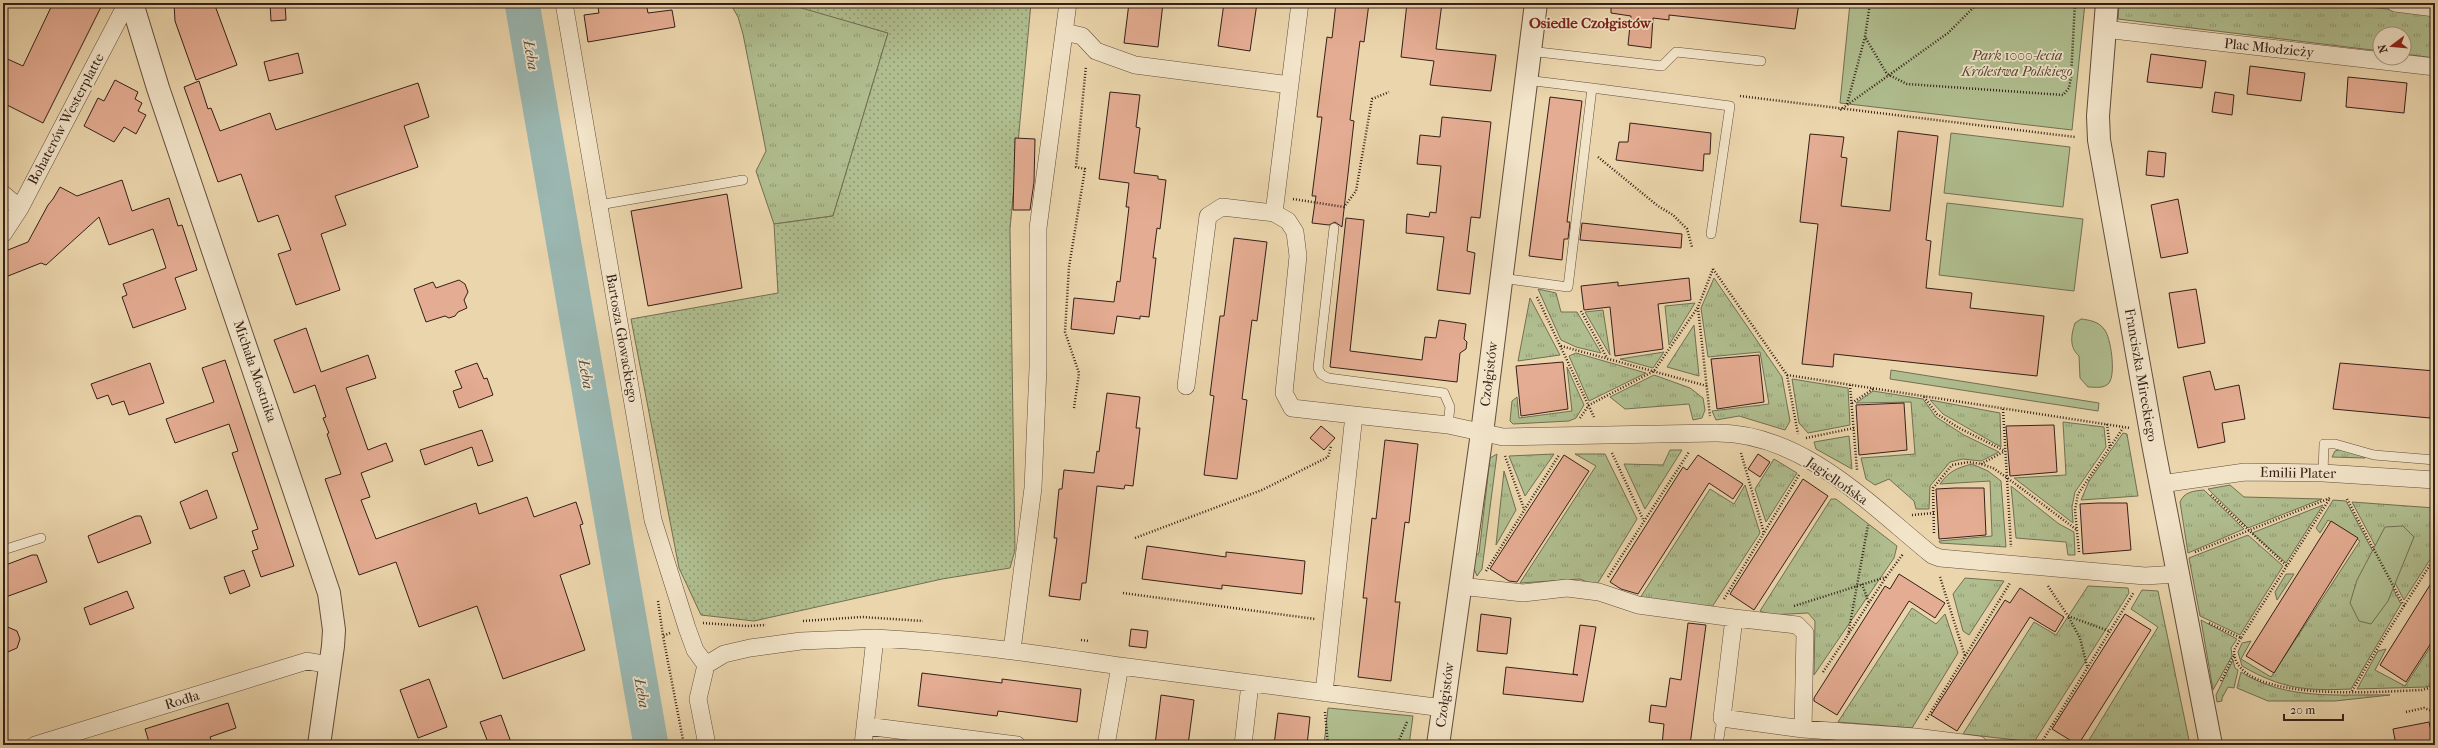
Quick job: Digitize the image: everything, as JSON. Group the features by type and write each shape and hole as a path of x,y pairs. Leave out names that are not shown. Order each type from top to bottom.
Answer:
{"street":[{"name":"Bohaterów Westerplatte","path":"3,234 20,208 127,3"},
{"name":"Michała Mostnika","path":"132,3 156,81 325,577 334,630 319,745"},
{"name":"Bartosza Głowackiego","path":"564,3 653,520 695,650 706,665"},
{"path":"1012,650 1033,488 1038,368 1038,228 1068,3"},
{"path":"1186,386 1208,216 1222,207 1275,204 1300,3"},
{"name":"Czołgistów","path":"1438,745 1482,433 1525,80 1536,3"},
{"name":"Franciszka Mireckiego","path":"2107,3 2098,116 2099,140 2177,574 2211,745"},
{"path":"2395,3 2435,8"},
{"name":"Plac Młodzieży","path":"2104,29 2435,67"},
{"path":"1064,32 1082,36 1096,50 1135,65 1290,85"},
{"path":"3,194 20,208"},
{"name":"Jagiellońska","path":"1275,204 1295,232 1298,256 1284,393 1292,408 1448,425 1503,438 1716,432 1748,435 1767,441 1808,459 1854,491 1932,555 1940,558 2137,575 2160,576 2177,574"},
{"path":"1324,693 1333,621 1354,415"},
{"name":"Emilii Plater","path":"2161,484 2245,472 2323,473 2435,480"},
{"path":"1460,586 1523,593 1568,588 1599,592 1638,605 1797,625 1805,633 1803,729"},
{"path":"1734,618 1722,718 1803,729 1915,737 1979,745"},
{"path":"863,745 875,638"},
{"path":"707,745 698,699 706,665 724,654 750,648 801,641 875,638 924,640 1012,650 1250,684 1443,708"},
{"name":"Rodła","path":"35,745 307,661 330,665"},
{"path":"1106,745 1120,666"},
{"path":"1243,745 1250,684"},
{"path":"866,726 1017,745"}],"lane":[{"path":"1529,51 1662,66 1676,52 1762,61"},
{"path":"1525,80 1730,106 1711,234"},
{"path":"1501,278 1568,287 1592,88"},
{"path":"599,205 743,180"},
{"path":"1334,228 1318,368 1321,374 1328,378 1444,393 1450,407 1448,425"},
{"path":"2323,473 2324,444 2334,444 2374,455 2435,460"},
{"path":"3,550 41,538"},
{"path":"1718,745 1722,718"}],"path":[{"path":"1847,104 1865,37 1870,3"},
{"path":"1840,110 1887,74 1948,32 1978,3"},
{"path":"1865,37 1887,74 1907,84 2063,95 2069,88 2071,77 2076,3"},
{"path":"1074,408 1079,373 1065,332 1068,267 1085,169 1076,167 1089,44"},
{"path":"1275,204 1344,207 1356,191 1372,100 1389,92"},
{"path":"1734,95 1840,110 2075,137"},
{"path":"1596,155 1658,206 1673,215 1686,228 1692,247"},
{"path":"1578,422 1589,405 1654,371 1698,307 1713,269 1787,375 1798,439 1854,428"},
{"path":"1534,290 1595,419"},
{"path":"1698,307 1711,423"},
{"path":"1581,311 1607,359"},
{"path":"1561,346 1706,386"},
{"path":"1787,375 2107,424 2123,428 2131,428"},
{"path":"1850,385 1857,474"},
{"path":"1852,403 1873,389"},
{"path":"1924,397 1937,414 1959,428 2005,451"},
{"path":"2003,409 2011,555"},
{"path":"2107,424 2110,448"},
{"path":"2079,560 2075,510 2078,494 2086,479 2110,448 2123,428"},
{"path":"1135,538 1262,490 1328,457 1330,446 1335,440 1352,441"},
{"path":"1609,446 1644,519"},
{"path":"1599,592 1644,519 1690,449"},
{"path":"1741,450 1764,533"},
{"path":"1980,464 2005,451"},
{"path":"1504,453 1525,510"},
{"path":"1482,577 1560,454"},
{"path":"1934,536 1933,488 1952,465 1960,463 1980,464 1992,468 2077,530"},
{"path":"1714,615 1803,470"},
{"path":"2209,492 2248,531 2287,566"},
{"path":"2193,553 2330,498 2241,638 2218,685"},
{"path":"2347,499 2404,606"},
{"path":"1908,515 1934,513"},
{"path":"1848,635 1870,517"},
{"path":"1822,674 1886,577 1907,549"},
{"path":"2352,692 2435,557"},
{"path":"1940,576 1965,656"},
{"path":"1773,622 1775,612 1886,577"},
{"path":"1915,737 2011,582"},
{"path":"1862,584 1869,604"},
{"path":"2047,584 2068,616 2080,638 2087,667"},
{"path":"2040,745 2109,631 2139,585"},
{"path":"1123,593 1333,621"},
{"path":"2068,616 2109,631"},
{"path":"2204,620 2241,638"},
{"path":"2234,655 2239,666 2254,678 2274,685 2312,693 2422,690 2435,686"},
{"path":"1324,693 1328,745"},
{"path":"2406,712 2424,708 2435,712"},
{"path":"1397,745 1409,719"}],"green space":[{"path":"730,3 788,3 888,33 833,216 774,224 756,171 766,151 743,34 738,17"},
{"path":"784,3 1031,3 1010,229 1015,550 1010,568 942,579 754,621 701,615 679,568 631,319 778,293 774,224 833,216 888,33"},
{"name":"Park 1000-lecia Królestwa Polskiego","path":"1850,3 2085,3 2072,130 1840,103"},
{"path":"2119,3 2330,3 2435,14 2435,58 2412,55 2412,26 2372,26 2372,50 2118,19"},
{"path":"1951,133 2070,147 2063,207 1944,193"},
{"path":"1947,203 2083,219 2074,291 1939,275"},
{"path":"1714,278 1782,377 1790,421 1785,430 1739,416 1716,420 1712,411 1769,404 1760,352 1708,357 1701,308"},
{"path":"1538,289 1556,293 1561,312 1577,312 1601,353 1576,347 1561,340"},
{"path":"1530,298 1560,355 1518,361"},
{"path":"1695,303 1669,345 1665,306"},
{"path":"1603,310 1610,355 1585,312"},
{"path":"2081,319 2097,323 2107,333 2111,347 2112,372 2109,383 2105,386 2088,387 2080,378 2079,356 2072,345 2072,341 2075,323"},
{"path":"1694,325 1699,376 1667,367"},
{"path":"1664,352 1653,368 1620,359"},
{"path":"1576,353 1646,373 1589,401 1569,356"},
{"path":"1567,367 1584,405 1576,418 1569,421 1513,424 1510,421 1512,401 1517,397 1519,418 1572,411"},
{"path":"1891,370 2099,403 2098,411 1890,379"},
{"path":"1654,375 1690,388 1703,398 1705,410 1702,418 1693,420 1689,404 1625,409 1610,397"},
{"path":"1792,379 1848,388 1850,425 1808,433 1799,423"},
{"path":"1873,391 1923,399 1936,417 1964,435 1999,452 1981,461 1963,459 1950,462 1930,486 1929,509 1916,509 1914,501 1889,479 1875,485 1866,479 1861,458 1915,454 1911,402 1856,403"},
{"path":"1930,400 2000,413 2001,447 1943,414"},
{"path":"2063,422 2104,427 2106,447 2075,492 2072,507 2073,523 2014,478 2066,475"},
{"path":"2123,433 2127,434 2138,496 2081,500 2089,481"},
{"path":"1849,436 1852,469 1816,449 1814,442"},
{"path":"2342,449 2364,456 2365,458 2332,457 2335,451"},
{"path":"1670,450 1682,450 1645,509 1624,464 1663,465"},
{"path":"1497,454 1482,569 1477,576 1473,566 1475,556 1479,553 1490,458"},
{"path":"1554,454 1525,496 1509,456"},
{"path":"1575,454 1605,454 1637,519 1596,586 1580,579 1520,583 1596,466"},
{"path":"1774,459 1797,473 1766,522 1755,489"},
{"path":"1972,464 1988,471 2001,481 2006,547 1940,543 1939,541 1992,536 1990,481 1940,484 1954,471"},
{"path":"1504,471 1516,510 1496,545"},
{"path":"1745,485 1760,533 1712,607 1640,598 1710,489 1734,504"},
{"path":"2230,485 2244,497 2322,499 2248,528 2208,489"},
{"path":"2011,486 2059,524 2074,532 2075,555 2068,555 2066,542 2016,538"},
{"path":"2204,490 2244,529 2188,553 2180,502 2186,494"},
{"path":"1831,499 1836,499 1897,546 1894,558 1814,675 1815,621 1808,613 1771,615 1760,611"},
{"path":"2333,500 2346,501 2401,604 2351,689 2307,689 2269,680 2242,666 2238,652 2242,643 2251,641 2241,659 2271,677 2360,541 2328,520 2320,533 2316,528"},
{"path":"2352,502 2435,508 2435,552 2404,600"},
{"path":"2323,505 2286,563 2252,533"},
{"path":"2403,526 2414,537 2388,601 2371,624 2359,621 2350,603 2357,580 2385,527"},
{"path":"2248,535 2283,566 2240,635 2200,616 2189,558"},
{"path":"2286,574 2294,574 2277,600 2275,592"},
{"path":"1965,578 2004,581 1969,635 1963,631 1953,594"},
{"path":"2088,586 2128,588 2129,593 2034,742 1963,734 2034,622 2056,635"},
{"path":"2142,590 2158,591 2190,745 2086,745 2158,627 2131,609"},
{"path":"1912,608 1936,624 1945,614 1958,653 1912,728 1838,722"},
{"path":"2201,620 2237,639 2231,648 2232,656 2213,690"},
{"path":"2435,640 2435,684 2426,687 2357,689 2378,651 2386,649 2375,670 2405,686"},
{"path":"2233,660 2235,668 2238,670 2234,688 2228,687 2222,701 2217,702 2216,695"},
{"path":"2241,672 2276,688 2295,692 2332,695 2390,695 2335,701 2268,701 2237,688"},
{"path":"1328,708 1413,716 1409,745 1324,745"}],"building":[{"path":"53,3 103,3 43,123 3,103 3,57 23,66"},
{"path":"174,3 214,3 237,65 196,80 175,21"},
{"path":"270,3 285,3 286,20 271,21"},
{"path":"646,3 648,13 672,10 675,27 588,42 584,15 599,13 598,7"},
{"path":"1129,3 1163,3 1158,47 1124,43"},
{"path":"1224,3 1257,3 1250,51 1218,46"},
{"path":"1336,3 1369,3 1364,42 1360,41 1350,120 1354,121 1342,227 1335,222 1329,225 1312,223 1316,196 1312,196 1322,117 1317,117 1327,37 1332,38"},
{"path":"1407,3 1442,3 1436,49 1496,55 1491,91 1430,85 1434,61 1401,57"},
{"path":"1611,3 1799,3 1795,29 1669,15 1669,20 1653,18 1651,48 1628,45 1631,16 1611,13"},
{"path":"298,53 303,73 269,81 264,62"},
{"path":"2151,54 2206,61 2202,88 2147,82"},
{"path":"2250,66 2305,73 2301,101 2247,94"},
{"path":"2348,77 2407,83 2404,113 2346,107"},
{"path":"115,80 138,92 135,99 142,103 138,111 146,115 136,134 124,127 114,142 84,126 98,98 104,101"},
{"path":"199,81 208,109 211,108 220,131 270,113 276,130 418,83 429,117 404,126 418,167 335,196 346,225 321,234 340,290 296,305 278,254 291,250 278,215 258,222 241,174 218,182 184,87"},
{"path":"1110,92 1140,95 1136,127 1140,128 1134,173 1158,176 1158,179 1166,180 1160,229 1157,228 1153,258 1156,258 1149,317 1140,316 1140,319 1117,316 1114,334 1071,329 1074,298 1114,302 1117,281 1120,282 1129,207 1126,207 1129,183 1099,179"},
{"path":"2215,92 2234,95 2232,115 2212,112"},
{"path":"1550,97 1582,101 1567,222 1570,222 1568,239 1564,239 1562,260 1529,256"},
{"path":"1442,117 1491,122 1480,218 1471,217 1467,251 1475,253 1470,294 1437,290 1444,237 1406,233 1407,214 1429,217 1430,212 1436,213 1441,166 1417,164 1420,135 1440,137"},
{"path":"1630,123 1711,133 1710,154 1704,154 1703,171 1616,160 1619,142 1628,142"},
{"path":"1898,131 1938,136 1926,240 1931,241 1926,288 1972,293 1970,308 2044,316 2037,376 1834,354 1833,367 1802,364 1818,224 1800,222 1810,134 1844,137 1841,157 1847,158 1841,206 1890,211"},
{"path":"1015,138 1035,139 1034,182 1030,210 1013,210"},
{"path":"2148,151 2166,153 2164,177 2146,175"},
{"path":"122,180 132,211 169,198 178,226 182,225 197,270 175,278 186,309 133,328 122,297 127,295 123,284 166,268 153,229 109,245 99,217 46,265 41,263 3,278 3,252 28,242 48,205 60,187 77,196"},
{"path":"727,194 742,288 648,306 631,211"},
{"path":"2178,199 2188,253 2161,258 2151,205"},
{"path":"1346,218 1364,220 1350,351 1422,360 1425,337 1436,338 1439,320 1466,324 1464,339 1467,342 1466,349 1460,353 1457,382 1330,367"},
{"path":"1582,223 1682,234 1681,248 1580,240"},
{"path":"1234,238 1267,242 1257,321 1252,320 1242,399 1247,400 1237,479 1204,475 1214,396 1210,395 1220,316 1224,316"},
{"path":"1689,278 1691,300 1658,304 1663,349 1615,356 1610,307 1584,310 1581,286 1618,282 1618,286"},
{"path":"459,280 465,284 468,292 464,300 467,308 458,312 455,316 449,318 445,316 426,322 414,289 433,282 436,288"},
{"path":"2196,289 2205,343 2178,348 2169,293"},
{"path":"306,328 321,372 368,355 376,378 346,388 368,450 386,443 393,461 361,473 370,497 361,500 376,539 476,503 479,514 527,497 534,517 576,502 583,524 580,525 590,564 560,575 585,650 503,679 477,606 419,627 396,562 359,575 325,479 341,474 327,434 329,433 323,418 326,417 315,385 294,393 274,340"},
{"path":"1759,355 1764,402 1717,409 1711,359"},
{"path":"225,360 294,566 261,577 252,551 258,549 252,531 258,529 232,453 238,451 229,424 175,443 166,419 214,402 202,368"},
{"path":"1563,362 1568,409 1521,416 1516,366"},
{"path":"150,363 164,403 129,415 124,401 112,405 108,395 97,399 91,384"},
{"path":"477,363 484,379 487,378 493,395 459,408 453,391 462,388 455,371"},
{"path":"2340,363 2435,371 2435,391 2433,391 2430,418 2333,409"},
{"path":"2210,371 2215,390 2239,385 2245,419 2222,423 2225,442 2198,448 2183,377"},
{"path":"1107,393 1140,397 1136,428 1140,428 1133,486 1125,485 1124,489 1097,486 1086,583 1082,583 1080,600 1049,596 1057,538 1054,538 1059,489 1062,489 1064,470 1094,473 1097,451 1099,452"},
{"path":"1904,403 1907,450 1859,455 1856,405"},
{"path":"2054,425 2057,472 2010,476 2006,426"},
{"path":"1321,426 1335,438 1324,450 1310,438"},
{"path":"482,430 493,461 478,466 472,447 425,465 420,450"},
{"path":"1385,440 1418,444 1409,523 1405,522 1395,602 1400,602 1391,681 1358,677 1367,598 1363,598 1372,518 1376,519"},
{"path":"1758,454 1770,462 1760,477 1748,469"},
{"path":"1564,455 1589,471 1517,582 1509,581 1490,569"},
{"path":"1698,455 1743,484 1733,499 1709,483 1638,594 1621,589 1610,582 1683,467 1687,470"},
{"path":"1803,479 1828,496 1754,610 1730,594"},
{"path":"1984,488 1986,535 1939,539 1936,489"},
{"path":"207,490 217,518 190,529 180,502"},
{"path":"2127,503 2131,550 2083,554 2080,504"},
{"path":"136,516 141,516 151,543 98,563 88,536"},
{"path":"2331,521 2358,538 2274,673 2246,656"},
{"path":"1147,546 1226,557 1226,552 1305,561 1302,594 1222,585 1222,589 1142,579"},
{"path":"32,555 37,555 47,582 3,598 3,566"},
{"path":"244,570 250,586 230,594 224,577"},
{"path":"1899,574 1945,603 1935,618 1909,601 1837,715 1814,701 1814,698 1885,586 1890,589"},
{"path":"2435,577 2435,637 2406,682 2380,665"},
{"path":"2020,588 2064,617 2055,632 2030,617 1957,731 1931,715 2005,600 2010,603"},
{"path":"127,591 134,608 90,625 84,608"},
{"path":"1481,614 1511,618 1507,654 1477,651"},
{"path":"2125,614 2151,630 2078,745 2052,729"},
{"path":"1688,623 1706,625 1690,745 1662,745 1664,724 1649,722 1651,705 1666,707 1670,678 1681,680"},
{"path":"3,625 17,631 20,639 17,648 3,654"},
{"path":"1580,625 1596,627 1583,702 1503,694 1506,667 1578,675 1573,674"},
{"path":"1131,629 1148,631 1146,648 1129,646"},
{"path":"922,673 1002,683 1002,679 1081,689 1077,722 998,711 997,716 918,706"},
{"path":"429,679 447,727 418,738 400,690"},
{"path":"1161,695 1194,700 1188,745 1155,745"},
{"path":"228,703 236,728 210,737 213,745 150,745 145,729"},
{"path":"1278,713 1310,717 1307,745 1274,745"},
{"path":"501,715 512,745 489,745 480,722"},
{"path":"2429,722 2434,745 2396,745 2393,729"}],"waterway":[{"name":"Łeba","path":"522,3 651,745"}],"district":[{"name":"Osiedle Czołgistów","path":"1590,23"}]}
